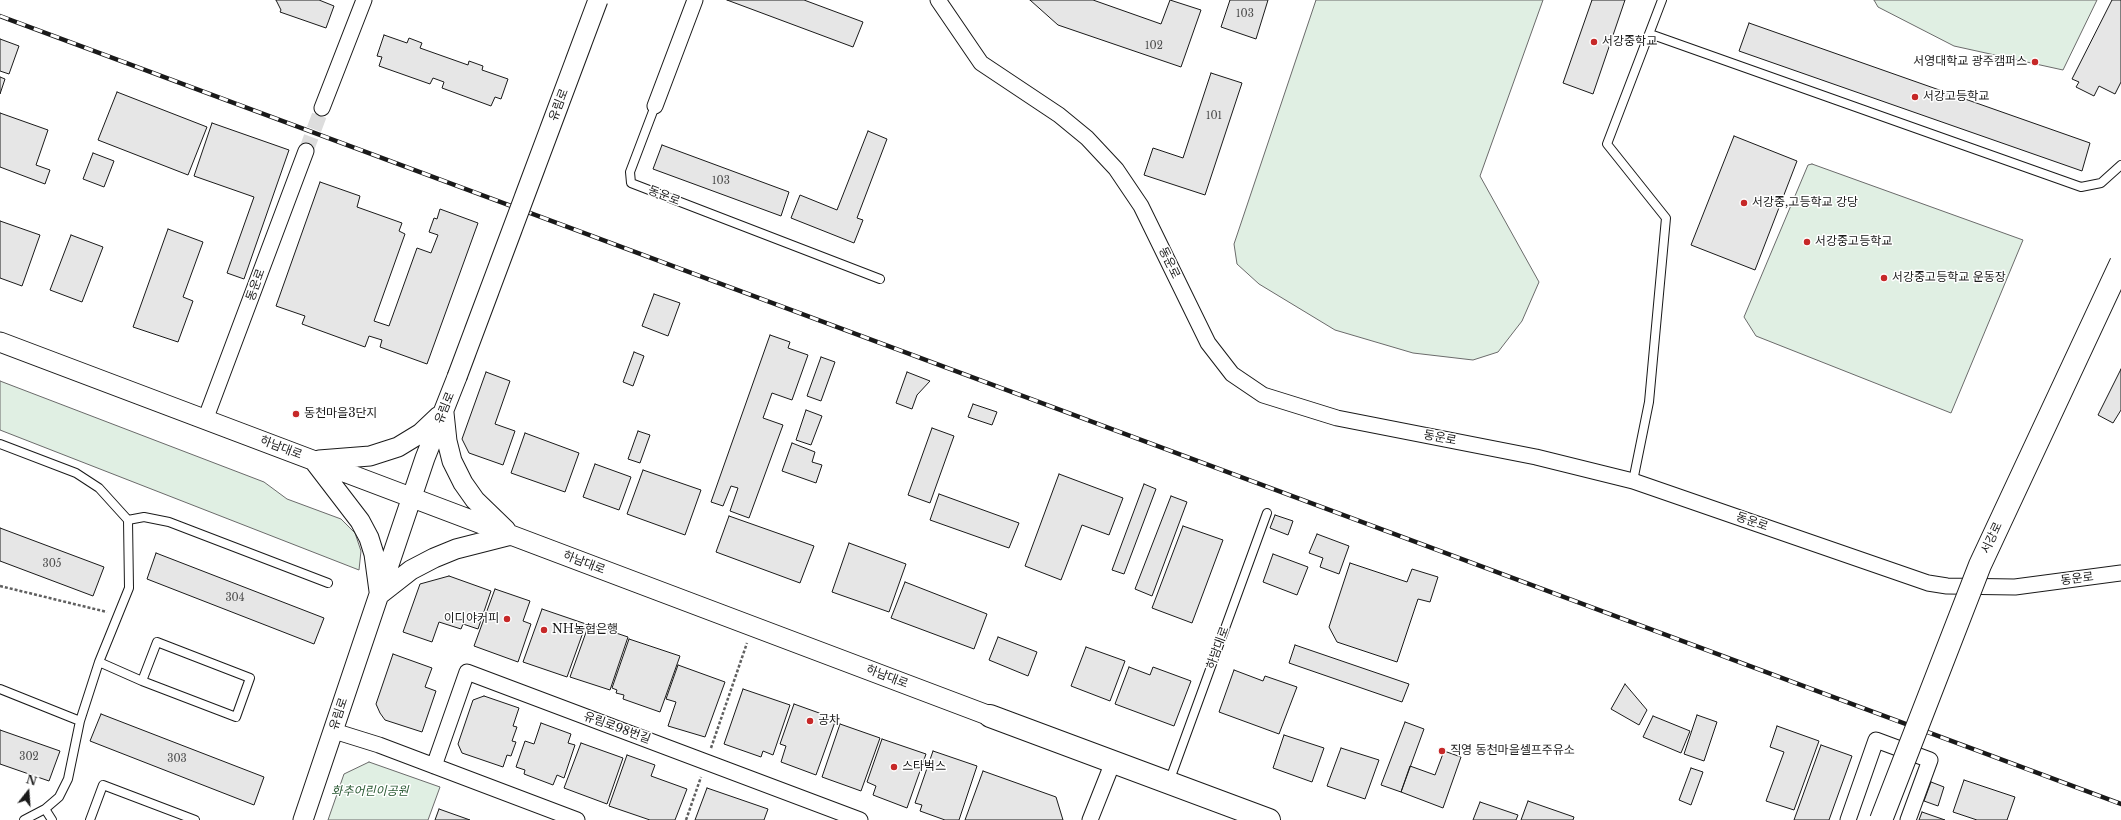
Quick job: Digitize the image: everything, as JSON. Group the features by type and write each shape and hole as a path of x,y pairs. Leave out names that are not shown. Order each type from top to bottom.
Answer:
{"main road":[{"name":"서강로","path":"1881,820 1980,565 2121,263"},
{"name":"하남대로","path":"990,716 1269,820"}],"street":[{"path":"322,108 364,0"},
{"name":"유림로","path":"304,820 412,497 598,0"},
{"name":"동운로","path":"656,106 695,0"},
{"name":"동운로","path":"938,0 981,63 1059,115 1087,138 1116,169 1141,206 1208,343 1232,374 1263,395 1337,418 1536,457 1633,481 1928,583 1947,586 2015,587 2121,573"},
{"name":"동운로","path":"205,420 306,151"},
{"name":"하남대로","path":"0,342 990,716"},
{"path":"313,460 370,456 398,447 421,433 443,412"},
{"path":"443,412 447,441 452,461 463,483 475,500 511,535"},
{"path":"313,460 360,521 369,538 374,554 379,595"},
{"path":"379,595 411,570 434,558 456,549 511,535"},
{"name":"유림로98번길","path":"434,766 467,672 860,820"},
{"path":"334,731 379,745 577,820"},
{"path":"1848,820 1876,740 1930,760 1908,820"},
{"path":"1090,820 1113,762"}],"lane":[{"path":"1633,481 1649,402 1666,218 1607,144 1662,0"},
{"path":"1650,34 2080,187 2100,183 2121,165"},
{"name":"동운로","path":"656,106 630,172 631,183 880,279"},
{"path":"0,444 76,473 99,488 128,520 129,588 120,615 99,662 80,721 68,779 59,797 45,808 24,820"},
{"name":"하남대로","path":"1169,782 1267,513"},
{"path":"128,520 144,518 169,522 328,583"},
{"path":"99,662 142,681 236,717 250,678 157,642 142,681"},
{"path":"0,690 80,721"},
{"path":"90,820 104,785 195,820"},
{"path":"45,808 52,820"}],"path":[{"path":"0,586 120,615"},
{"path":"686,820 753,626"}],"green space":[{"path":"1316,0 1543,0 1480,176 1539,282 1522,321 1498,352 1473,360 1413,353 1335,330 1259,284 1237,264 1234,244"},
{"path":"1874,0 2097,0 2063,70 1954,46 1878,7"},
{"name":"서강중고등학교 운동장","path":"1812,164 2023,240 1951,413 1756,336 1744,317 1808,165"},
{"path":"0,381 264,482 287,499 341,519 355,533 361,551 359,570 0,430"},
{"name":"화추어린이공원","path":"369,762 440,787 428,820 328,820 344,774"}],"building":[{"path":"276,0 319,0 334,6 326,28 280,12 281,10"},
{"path":"727,0 804,0 863,22 853,47"},
{"path":"1030,0 1093,0 1161,24 1170,0 1201,10 1181,67 1058,25"},
{"path":"1230,0 1268,0 1256,39 1221,27"},
{"name":"서강중학교","path":"1592,0 1625,0 1593,94 1563,83"},
{"path":"2112,0 2121,0 2121,82 2115,94 2099,86 2094,96 2076,87 2079,82 2072,79"},
{"name":"서강고등학교","path":"1749,23 2090,143 2082,171 1739,51"},
{"path":"384,35 407,43 409,38 422,43 420,48 468,65 469,61 483,66 482,70 508,79 501,99 495,97 491,106 442,88 444,82 433,78 430,84 379,66 382,57 377,56"},
{"path":"0,39 19,46 9,74 0,71"},
{"path":"1211,73 1242,83 1205,195 1144,175 1153,148 1183,158"},
{"path":"0,77 5,79 0,94"},
{"path":"117,92 207,127 188,175 98,140"},
{"path":"0,113 48,130 36,165 50,170 45,184 0,167"},
{"path":"212,123 289,150 244,279 227,273 254,197 194,176"},
{"path":"868,131 887,139 857,218 863,220 854,243 791,218 800,195 837,210"},
{"name":"서강중,고등학교 강당","path":"1734,136 1797,161 1755,270 1691,245"},
{"path":"662,145 789,192 781,216 653,169"},
{"path":"93,153 114,161 104,187 83,179"},
{"path":"320,182 360,196 357,207 402,223 399,231 405,234 374,321 389,326 417,248 431,253 438,235 429,232 434,218 437,219 440,209 478,223 427,364 380,347 382,340 369,336 365,347 302,324 305,316 276,306"},
{"path":"0,221 40,235 22,286 0,278"},
{"path":"168,229 203,242 183,297 193,301 178,342 133,327"},
{"path":"71,235 103,247 82,302 50,290"},
{"path":"654,294 680,303 668,336 642,326"},
{"path":"770,335 790,342 788,348 808,355 792,400 772,393 763,418 783,425 749,518 730,511 738,488 731,486 723,506 711,502"},
{"path":"634,352 644,356 633,386 623,382"},
{"path":"821,357 835,362 821,401 807,396"},
{"path":"2121,369 2121,410 2113,423 2098,415"},
{"path":"486,372 510,381 495,424 515,431 503,465 469,453 462,439"},
{"path":"907,372 930,381 917,395 912,409 896,403"},
{"path":"973,404 997,412 992,425 968,417"},
{"path":"806,410 822,416 811,445 796,440"},
{"path":"932,428 954,436 930,503 908,495"},
{"path":"638,431 650,435 640,463 628,459"},
{"path":"525,433 579,453 565,492 511,473"},
{"path":"792,443 815,452 812,462 822,465 816,483 782,471"},
{"path":"595,464 631,477 619,510 583,497"},
{"path":"643,470 701,490 685,535 627,514"},
{"path":"1059,474 1123,498 1109,535 1082,525 1061,580 1025,566"},
{"path":"1144,484 1156,489 1124,574 1112,570"},
{"path":"939,494 1019,523 1009,548 930,520"},
{"path":"1171,496 1187,502 1152,596 1135,589"},
{"path":"1275,515 1293,521 1288,535 1270,528"},
{"path":"729,516 814,546 800,583 716,552"},
{"path":"1183,526 1223,540 1192,623 1152,608"},
{"path":"0,528 104,567 93,596 0,561"},
{"path":"1317,534 1349,546 1339,574 1320,567 1323,558 1309,553"},
{"path":"849,543 906,564 889,612 832,592"},
{"path":"156,553 324,618 314,644 147,579"},
{"path":"1273,554 1308,567 1297,595 1263,582"},
{"path":"1350,563 1407,582 1412,569 1438,577 1430,602 1418,599 1397,662 1337,642 1329,627"},
{"path":"449,576 491,591 478,629 463,624 461,629 439,622 432,642 403,632 420,584"},
{"path":"905,582 987,614 974,649 891,618"},
{"path":"495,589 530,601 523,621 531,624 518,662 474,646"},
{"path":"542,609 586,624 567,677 523,662"},
{"path":"589,624 628,637 610,690 570,677"},
{"path":"998,637 1037,652 1028,676 989,660"},
{"path":"629,639 680,656 660,712 623,699 624,695 616,693 617,690 612,688"},
{"path":"1295,645 1409,684 1402,702 1289,663"},
{"path":"1086,647 1125,661 1110,701 1071,686"},
{"path":"393,654 432,668 425,687 436,691 422,732 385,720 376,704"},
{"path":"678,665 725,682 705,737 668,726 676,702 666,699"},
{"path":"1129,667 1150,675 1153,667 1191,681 1174,726 1115,704"},
{"path":"1234,670 1263,681 1265,676 1297,687 1279,734 1219,712"},
{"path":"1625,684 1647,710 1639,725 1611,709"},
{"path":"743,689 790,705 773,755 763,751 761,757 724,744"},
{"path":"484,696 519,708 513,726 517,727 512,741 516,742 511,756 507,755 503,767 462,753 458,744 473,700"},
{"path":"794,704 836,719 816,775 781,762 786,746 780,744"},
{"path":"101,714 264,777 254,805 90,741"},
{"path":"1697,715 1717,722 1704,761 1684,754"},
{"path":"1653,716 1690,731 1681,753 1643,737"},
{"path":"1405,722 1424,729 1401,792 1381,785"},
{"path":"541,723 571,734 568,743 575,745 564,778 557,775 553,785 524,774 525,770 516,767 525,741 534,744"},
{"path":"840,724 880,738 861,791 822,777"},
{"path":"1777,726 1819,741 1794,810 1766,801 1784,752 1770,747"},
{"path":"0,730 60,751 49,781 0,764"},
{"path":"1284,735 1324,748 1312,782 1273,768"},
{"path":"882,739 926,754 907,808 873,795 876,786 867,782"},
{"path":"581,743 623,758 607,804 564,788"},
{"path":"1821,745 1852,756 1829,820 1794,820"},
{"path":"1341,748 1379,760 1365,799 1327,786"},
{"path":"933,751 977,766 959,820 945,820 920,811 922,805 915,803"},
{"path":"1444,751 1461,757 1443,808 1401,792 1410,766 1435,775"},
{"path":"627,755 655,765 651,776 687,789 675,820 650,820 609,806"},
{"path":"1691,768 1703,772 1691,805 1679,800"},
{"path":"983,771 1056,797 1063,820 965,820"},
{"path":"1964,780 2015,797 2007,820 1977,820 1953,812"},
{"path":"1931,782 1944,787 1938,806 1924,801"},
{"path":"707,788 768,809 764,820 695,820"},
{"path":"1528,801 1574,817 1573,820 1521,820"},
{"path":"1480,802 1518,815 1516,820 1473,820"},
{"path":"439,809 470,820 435,820"},
{"path":"1922,812 1945,820 1919,820"}],"tunnel":[{"path":"306,151 322,108"}],"railway":[{"path":"0,16 2121,804"}],"place":[{"name":"서강중학교","path":"1594,42"},
{"name":"서영대학교 광주캠퍼스","path":"2035,62"},
{"name":"서강고등학교","path":"1915,97"},
{"name":"서강중,고등학교 강당","path":"1744,203"},
{"name":"서강중고등학교","path":"1807,242"},
{"name":"서강중고등학교 운동장","path":"1884,278"},
{"name":"동천마을3단지","path":"296,414"},
{"name":"이디야커피","path":"507,619"},
{"name":"NH농협은행","path":"544,630"},
{"name":"공차","path":"810,721"},
{"name":"직영 동천마을셀프주유소","path":"1442,751"},
{"name":"스타벅스","path":"894,767"}]}
